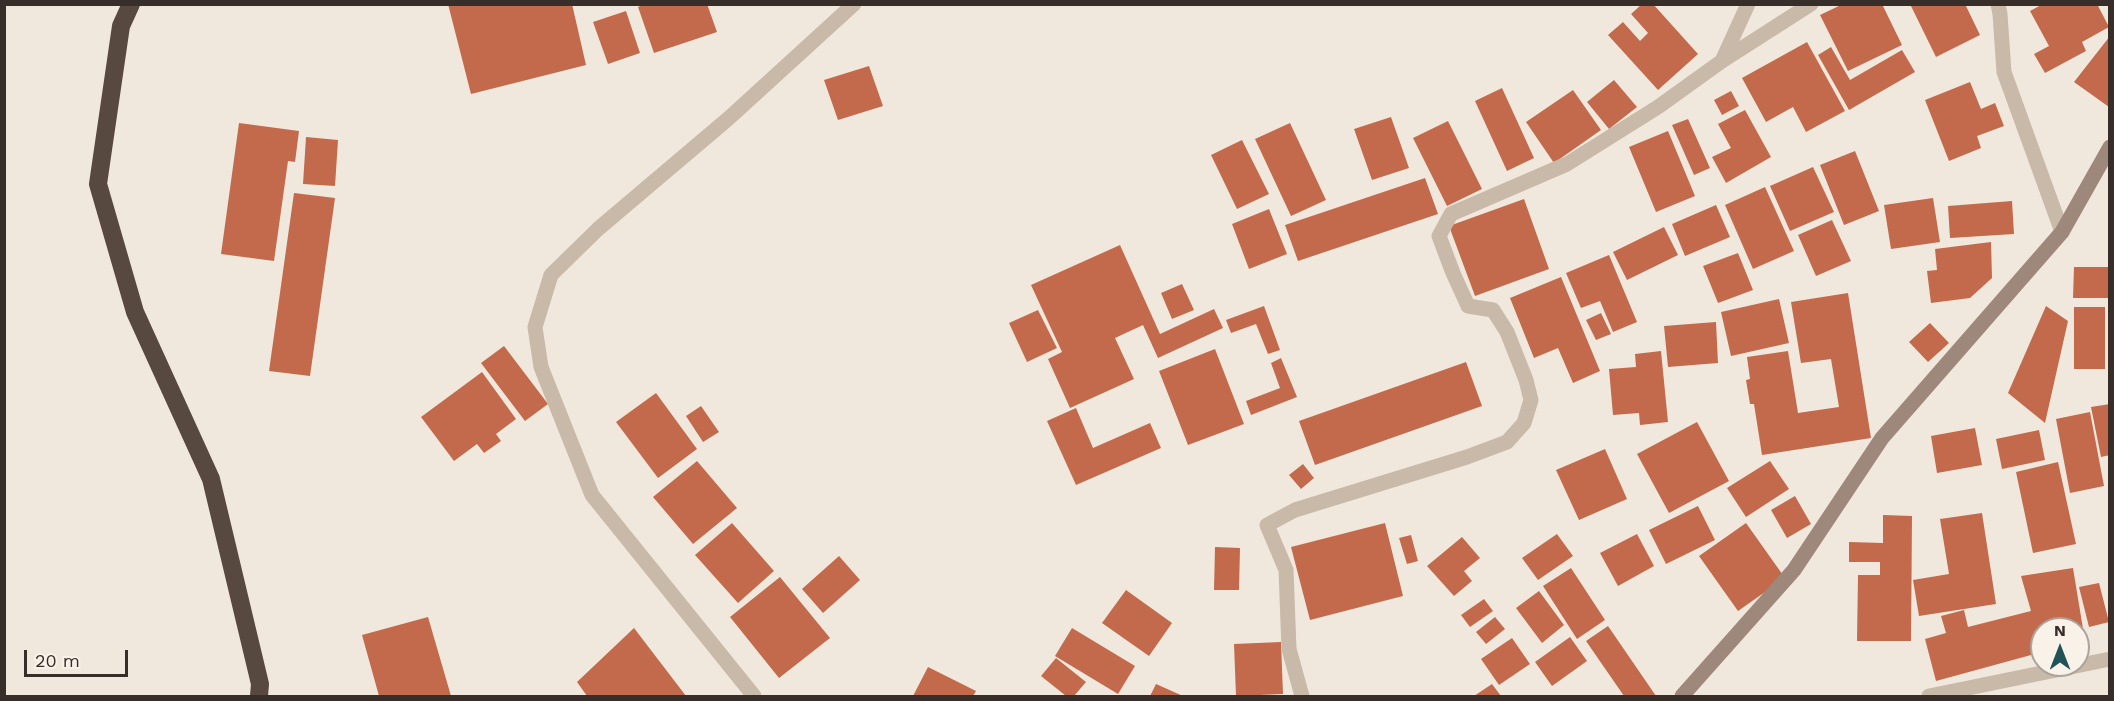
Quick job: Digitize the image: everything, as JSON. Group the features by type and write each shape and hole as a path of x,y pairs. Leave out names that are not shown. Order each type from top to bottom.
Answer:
{"highway":[{"path":"131,4 121,26 98,184 135,312 211,479 260,684 259,696"}],"street":[{"path":"753,696 592,495 541,367 535,327 551,275 598,229 729,118 854,4"},
{"path":"1722,60 1748,4"},
{"path":"1302,696 1289,649 1286,570 1267,525 1295,510 1467,457 1507,442 1524,423 1531,400 1526,380 1507,332 1493,310 1468,306 1452,273 1439,236 1451,214 1567,164 1658,107 1722,60 1811,4"},
{"path":"1998,4 2004,72 2062,232"},
{"path":"1682,696 1794,570 1882,438 2062,232 2109,147"},
{"path":"1929,696 2109,659"}],"building":[{"path":"448,4 572,4 586,65 471,94"},
{"path":"645,4 707,4 717,32 654,53 638,7"},
{"path":"1642,4 1653,4 1698,54 1658,90 1608,35 1623,22 1640,41 1648,33 1631,14"},
{"path":"1843,4 1882,4 1902,45 1848,71 1820,15"},
{"path":"1910,4 1965,4 1980,35 1936,57"},
{"path":"2043,4 2097,4 2109,27 2082,42 2086,51 2045,73 2034,54 2049,46 2030,11"},
{"path":"626,11 640,53 608,64 593,22"},
{"path":"2110,36 2110,106 2109,107 2074,82"},
{"path":"1807,42 1845,111 1806,132 1793,107 1766,122 1742,78"},
{"path":"1831,47 1850,80 1902,50 1915,72 1849,110 1818,55"},
{"path":"869,66 883,106 838,120 824,80"},
{"path":"1614,80 1637,107 1609,129 1587,102"},
{"path":"1970,82 1981,109 1995,103 2004,126 1977,136 1981,148 1949,161 1925,100"},
{"path":"1502,88 1534,158 1507,171 1475,101"},
{"path":"1573,90 1601,130 1554,163 1526,122"},
{"path":"1731,91 1739,106 1722,115 1714,100"},
{"path":"1745,110 1771,157 1726,183 1712,157 1731,148 1718,124"},
{"path":"1391,117 1409,168 1372,180 1354,129"},
{"path":"1688,119 1710,168 1694,175 1672,125"},
{"path":"1448,121 1482,189 1447,206 1413,138"},
{"path":"239,123 299,131 295,162 288,161 274,261 221,254"},
{"path":"1290,123 1326,200 1291,216 1255,139"},
{"path":"1668,131 1695,196 1656,212 1629,147"},
{"path":"306,137 338,140 335,186 303,184"},
{"path":"1242,140 1269,194 1237,209 1211,155"},
{"path":"1855,151 1879,211 1844,225 1820,165"},
{"path":"1813,167 1834,212 1790,231 1770,186"},
{"path":"1425,178 1438,214 1298,261 1285,225"},
{"path":"1765,187 1794,251 1753,269 1725,205"},
{"path":"294,193 335,198 310,376 269,371"},
{"path":"1933,198 1940,242 1891,249 1884,205"},
{"path":"1524,199 1549,269 1475,296 1449,226"},
{"path":"2012,201 2014,234 1950,238 1948,206"},
{"path":"1716,205 1730,237 1685,256 1672,224"},
{"path":"1269,209 1287,254 1249,269 1232,224"},
{"path":"1832,220 1851,261 1816,276 1798,235"},
{"path":"1664,227 1678,255 1627,280 1613,252"},
{"path":"1991,242 1992,278 1970,298 1931,303 1927,271 1937,270 1935,249"},
{"path":"1120,245 1160,334 1214,309 1223,328 1158,358 1143,325 1115,338 1134,379 1070,408 1048,359 1062,352 1031,285"},
{"path":"1738,253 1753,290 1718,303 1703,266"},
{"path":"1609,255 1637,322 1613,332 1600,301 1581,308 1566,273"},
{"path":"2074,267 2110,267 2110,298 2073,298"},
{"path":"1561,277 1600,371 1573,383 1558,348 1534,358 1510,298"},
{"path":"1182,284 1194,310 1172,319 1161,293"},
{"path":"1848,293 1871,438 1762,455 1754,404 1750,404 1746,380 1750,379 1747,357 1788,351 1798,413 1839,407 1831,359 1801,363 1791,302"},
{"path":"1779,299 1789,343 1731,356 1721,312"},
{"path":"1264,306 1280,350 1268,354 1256,324 1231,333 1226,320"},
{"path":"2046,306 2068,321 2045,423 2008,393"},
{"path":"2074,307 2105,307 2105,369 2074,369"},
{"path":"1038,310 1057,348 1027,362 1009,323"},
{"path":"1601,313 1611,334 1596,340 1586,320"},
{"path":"1716,322 1718,363 1668,367 1664,326"},
{"path":"1930,323 1949,343 1928,362 1909,342"},
{"path":"504,346 548,404 525,421 481,363"},
{"path":"1215,349 1244,424 1188,445 1159,371"},
{"path":"1661,351 1668,422 1640,425 1639,413 1613,415 1609,369 1636,367 1635,354"},
{"path":"1281,358 1297,397 1251,415 1246,401 1280,388 1271,363"},
{"path":"1466,362 1482,406 1315,465 1299,421"},
{"path":"482,372 516,419 496,434 501,441 484,453 477,444 454,461 421,417"},
{"path":"656,393 697,449 658,478 616,422"},
{"path":"2110,404 2110,455 2101,457 2091,407"},
{"path":"701,406 719,432 703,442 686,416"},
{"path":"1076,408 1093,448 1150,423 1161,448 1076,485 1047,421"},
{"path":"2090,412 2104,486 2070,493 2056,419"},
{"path":"1697,422 1729,481 1669,513 1637,454"},
{"path":"1975,428 1982,465 1937,473 1931,436"},
{"path":"2039,430 2045,460 2002,469 1996,439"},
{"path":"1605,449 1627,499 1579,520 1556,470"},
{"path":"697,461 737,508 693,544 653,497"},
{"path":"1770,461 1789,489 1746,517 1727,488"},
{"path":"2058,462 2076,544 2033,553 2016,472"},
{"path":"1303,464 1314,478 1301,489 1289,475"},
{"path":"1795,496 1811,524 1787,538 1771,510"},
{"path":"1698,506 1715,540 1666,564 1649,530"},
{"path":"1982,513 1996,604 1919,616 1913,580 1949,574 1940,519"},
{"path":"1883,515 1912,516 1911,641 1857,641 1858,575 1880,575 1880,562 1849,562 1849,542 1883,543"},
{"path":"732,523 774,571 738,603 695,555"},
{"path":"1385,523 1403,596 1310,620 1291,547"},
{"path":"1746,523 1785,578 1738,611 1699,556"},
{"path":"1557,534 1573,556 1538,580 1522,558"},
{"path":"1637,534 1654,566 1618,586 1600,553"},
{"path":"1411,535 1418,561 1407,564 1399,538"},
{"path":"1462,537 1480,558 1464,571 1472,581 1454,596 1427,566"},
{"path":"1215,547 1240,548 1239,590 1214,590"},
{"path":"839,556 860,580 823,613 802,589"},
{"path":"1571,568 1605,620 1577,639 1543,586"},
{"path":"2073,568 2081,617 2030,617 2030,655 1936,681 1925,639 1946,633 1941,616 1964,610 1968,627 2031,611 2021,576"},
{"path":"780,577 830,638 779,678 730,617"},
{"path":"2099,583 2109,622 2090,627 2090,617 2086,617 2079,587"},
{"path":"1126,590 1172,623 1149,656 1102,623"},
{"path":"1539,591 1564,625 1542,643 1516,608"},
{"path":"1484,599 1493,611 1470,627 1461,615"},
{"path":"428,617 451,696 379,696 362,635"},
{"path":"1495,617 1505,629 1486,644 1476,632"},
{"path":"1608,626 1656,696 1624,696 1586,641"},
{"path":"634,628 686,696 587,696 577,682"},
{"path":"1072,628 1135,666 1118,694 1055,656"},
{"path":"1570,637 1587,661 1552,686 1535,662"},
{"path":"1512,638 1530,664 1499,685 1481,659"},
{"path":"1281,642 1283,694 1236,696 1234,644"},
{"path":"1056,658 1086,682 1074,696 1066,696 1041,676"},
{"path":"928,667 976,691 973,696 913,696"},
{"path":"1156,684 1183,696 1150,696"},
{"path":"1492,684 1501,696 1474,696"}]}
